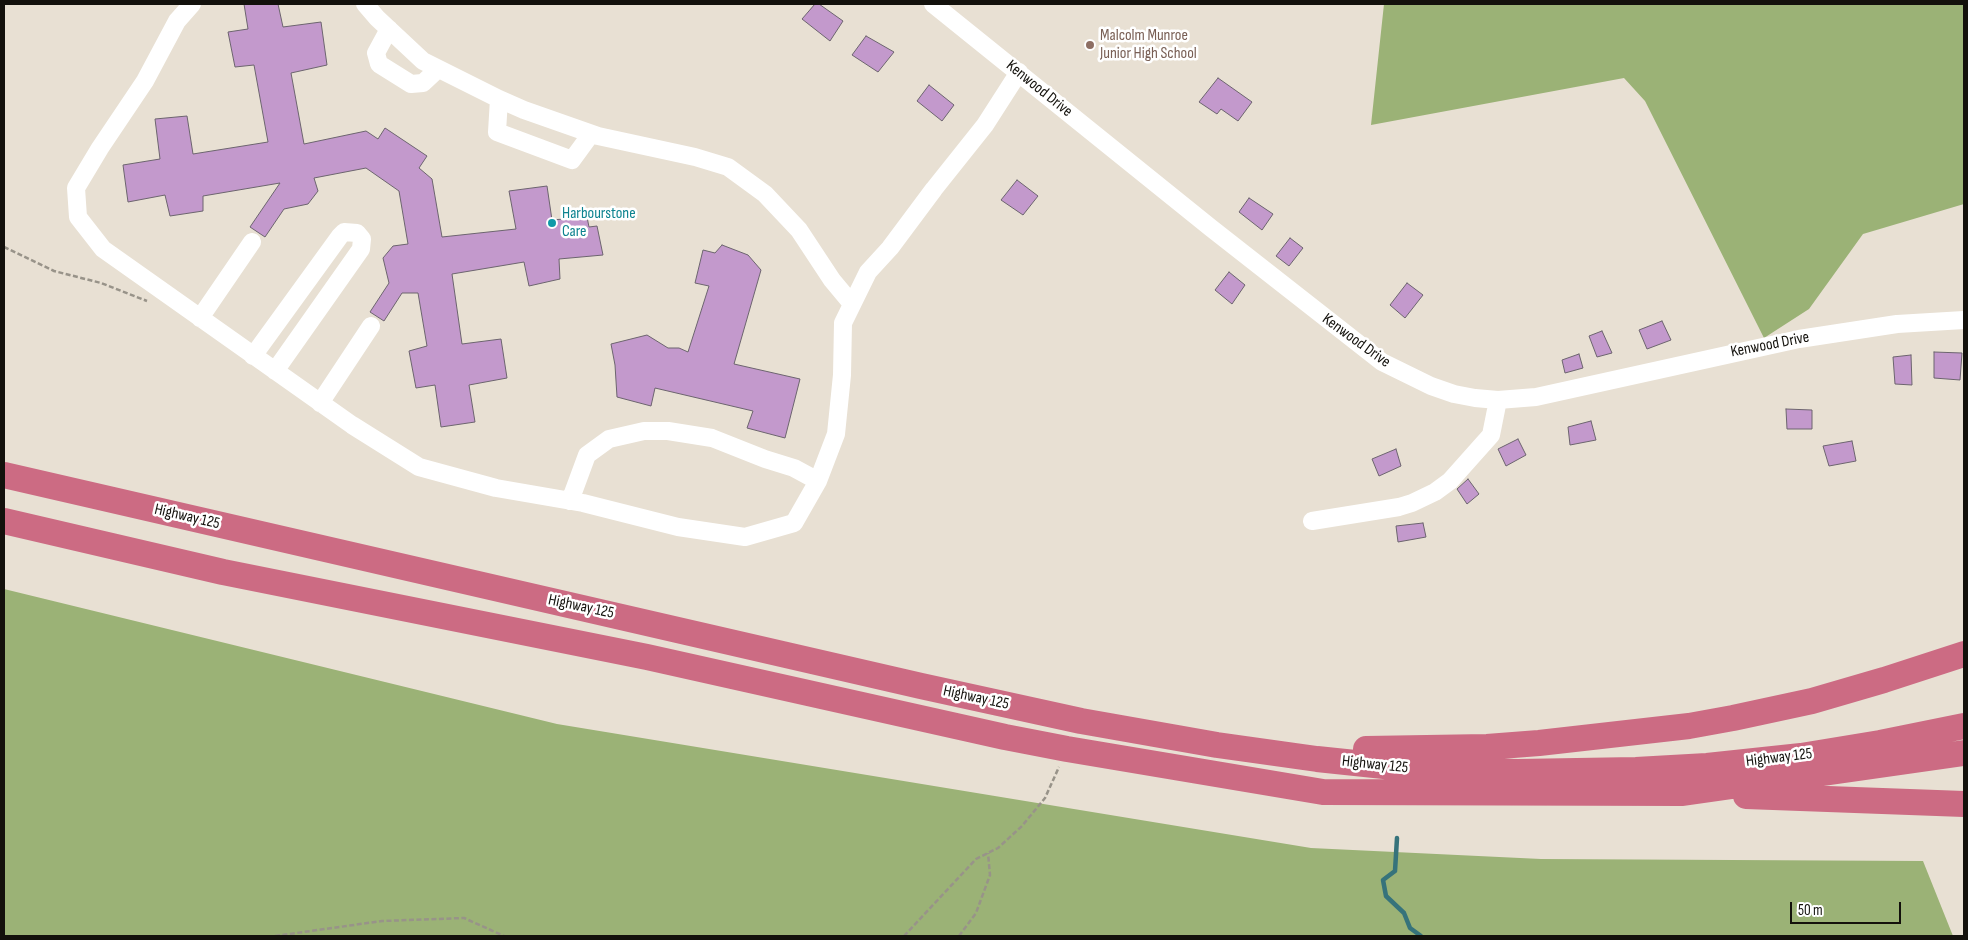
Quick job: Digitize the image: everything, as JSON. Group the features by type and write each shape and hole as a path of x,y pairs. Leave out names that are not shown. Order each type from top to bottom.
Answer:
{"highway":[{"name":"Highway 125","path":"4,475 922,686 1149,734 1308,758 1422,770 1575,772 1680,768 1761,760 1872,744 1964,726"},
{"name":"Highway 125","path":"4,521 223,572 647,657 1005,737 1323,792 1682,793 1964,753"},
{"path":"1149,734 1399,750 1487,747 1594,738 1689,726 1779,709 1876,683 1964,654"},
{"path":"1682,793 1964,804"}],"street":[{"path":"192,4 177,21 145,81 100,148 76,188 78,217 103,249 320,403 419,467 496,488 570,501 678,527 745,536 794,523 818,481 836,434 842,375 843,323 852,304 868,272 890,248 986,125 1019,72"},
{"path":"365,4 423,61 499,99 591,134 694,157 728,167 765,194 800,230 832,280 852,304"},
{"name":"Kenwood Drive","path":"933,4 1211,228 1382,362 1431,386 1454,394 1498,400 1536,397 1799,339 1897,324 1964,320"},
{"path":"389,29 376,53 380,64 411,84 423,83 438,68"},
{"path":"499,99 497,132 572,160 591,134"},
{"path":"253,356 340,236 344,232 357,233 362,239 361,249 274,371"},
{"path":"200,318 252,242"},
{"path":"320,403 371,326"},
{"path":"1312,521 1399,507 1435,492 1450,481 1491,435 1498,400"},
{"path":"570,501 587,455 609,439 644,431 668,431 712,438 765,459 794,468 818,481"}],"path":[{"path":"4,247 54,271 101,282 148,301"},
{"path":"904,936 976,859 998,848 1022,826 1045,798 1067,749"},
{"path":"959,936 976,913 990,876 988,853"},
{"path":"276,936 382,921 464,918 504,936"}],"green space":[{"path":"1384,4 1964,4 1964,204 1863,234 1809,309 1764,338 1645,101 1624,78 1371,125"},
{"path":"4,589 557,724 1311,848 1541,859 1923,861 1953,936 4,936"}],"building":[{"name":"Harbourstone Care","path":"244,4 278,4 283,27 321,22 327,65 291,73 304,144 366,131 378,139 385,128 427,156 419,168 432,179 442,237 516,229 509,191 547,186 552,220 587,217 589,227 597,226 603,255 559,259 560,279 529,286 524,262 452,274 462,344 501,339 507,378 469,385 475,422 441,427 435,385 416,388 409,351 427,346 418,293 402,293 384,321 370,312 389,283 383,258 393,246 408,244 399,191 366,168 314,178 318,191 308,204 284,209 265,237 250,227 280,183 203,196 203,211 170,216 165,195 128,202 123,165 160,159 155,119 187,116 193,154 268,142 254,65 235,67 228,32 248,29"},
{"path":"815,4 819,4 843,21 830,41 802,19"},
{"path":"866,36 894,52 878,72 852,55"},
{"path":"1218,78 1252,102 1238,121 1221,109 1217,114 1199,102"},
{"path":"929,85 954,105 942,121 917,101"},
{"path":"1017,180 1038,196 1023,215 1001,200"},
{"path":"1249,198 1273,214 1262,230 1239,212"},
{"path":"1290,238 1303,248 1289,266 1276,256"},
{"path":"722,245 748,255 761,270 734,364 800,379 785,438 747,428 753,411 655,388 651,406 617,397 615,365 611,344 647,335 668,348 679,348 688,352 709,286 695,283 703,250 715,253"},
{"path":"1229,272 1245,285 1232,304 1215,290"},
{"path":"1407,283 1423,295 1405,318 1390,305"},
{"path":"1662,321 1671,340 1647,349 1639,330"},
{"path":"1602,331 1612,353 1597,357 1589,336"},
{"path":"1934,352 1962,353 1960,380 1934,378"},
{"path":"1579,354 1583,368 1565,373 1562,360"},
{"path":"1911,355 1912,385 1895,384 1893,357"},
{"path":"1786,409 1812,410 1812,429 1787,429"},
{"path":"1591,421 1596,440 1570,445 1568,427"},
{"path":"1518,439 1526,455 1506,466 1498,449"},
{"path":"1852,441 1856,461 1829,466 1823,446"},
{"path":"1396,449 1401,466 1379,476 1372,459"},
{"path":"1468,479 1479,494 1467,504 1457,489"},
{"path":"1423,523 1426,537 1398,542 1396,526"}],"waterway":[{"path":"1397,838 1395,871 1383,880 1386,896 1404,913 1410,928 1421,936"}],"place":[{"name":"Malcolm Munroe Junior High School","path":"1090,45"},
{"name":"Harbourstone Care","path":"552,223"}]}
